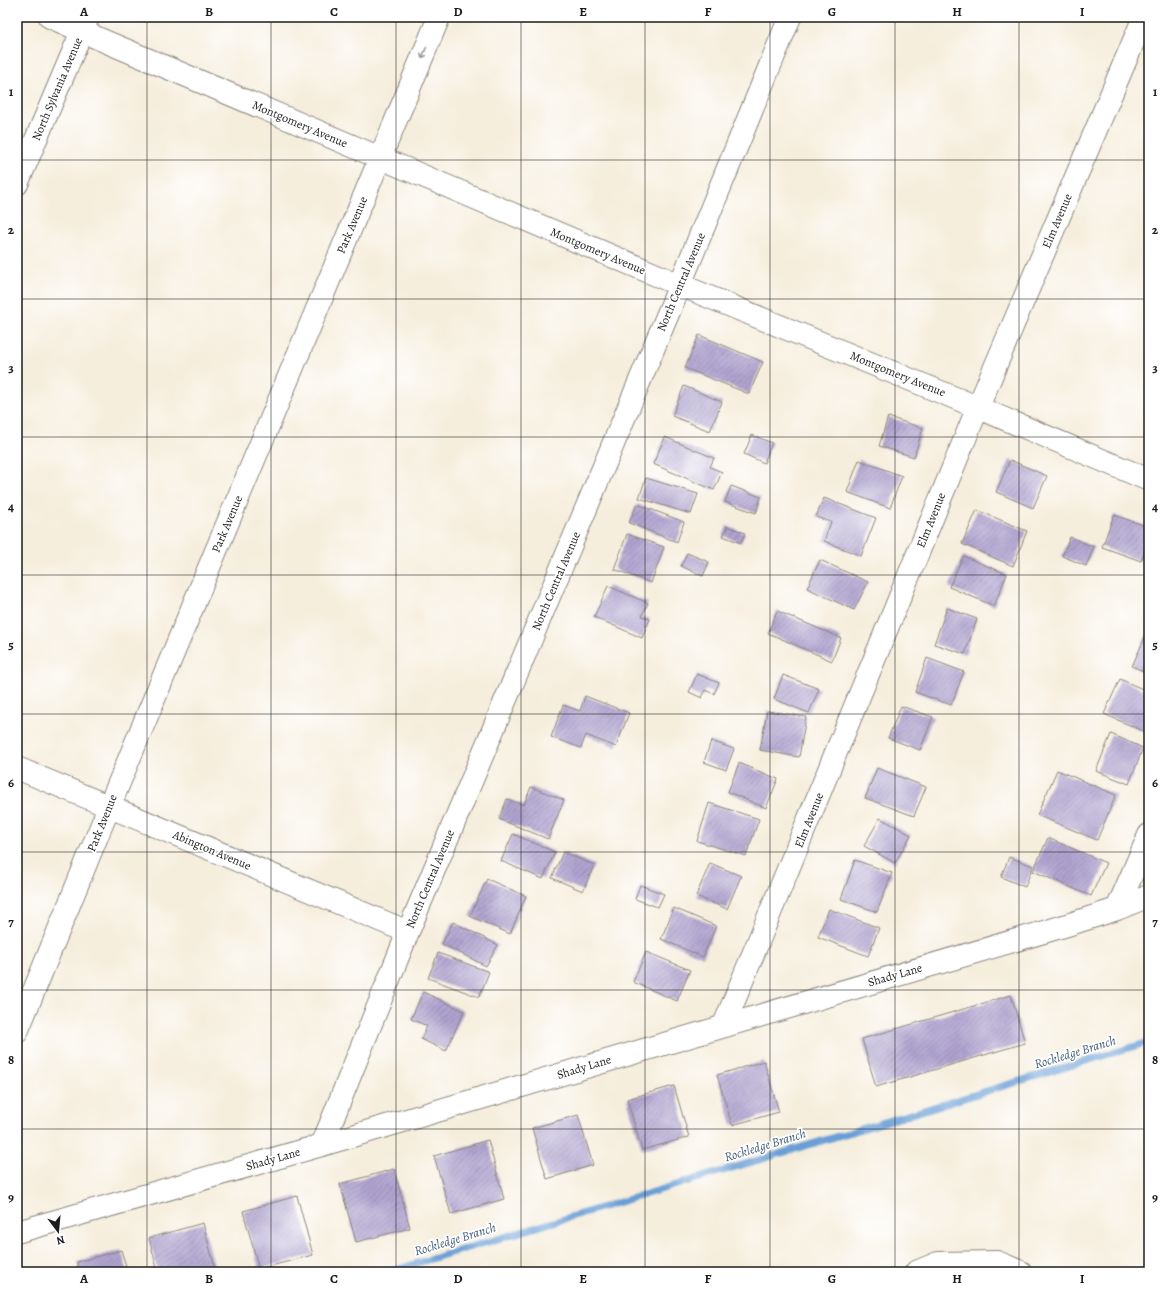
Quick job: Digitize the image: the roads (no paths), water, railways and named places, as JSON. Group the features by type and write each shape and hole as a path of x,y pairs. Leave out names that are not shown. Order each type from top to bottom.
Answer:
{"street":[{"name":"Montgomery Avenue","path":"50,17 85,24 380,158 680,286 978,407 1149,480"},
{"name":"Park Avenue","path":"17,1032 109,807 439,17"},
{"name":"North Central Avenue","path":"322,1145 408,932 680,286 790,17"},
{"name":"Elm Avenue","path":"724,1025 978,407 1144,17"},
{"name":"North Sylvania Avenue","path":"17,184 85,24"},
{"name":"Abington Avenue","path":"17,768 408,932"},
{"path":"1117,909 1149,835"},
{"name":"Shady Lane","path":"17,1232 322,1145 1117,909 1149,896"},
{"path":"916,1272 938,1263 996,1262 1021,1272"}],"waterway":[{"name":"Rockledge Branch","path":"388,1272 1149,1042"}]}
